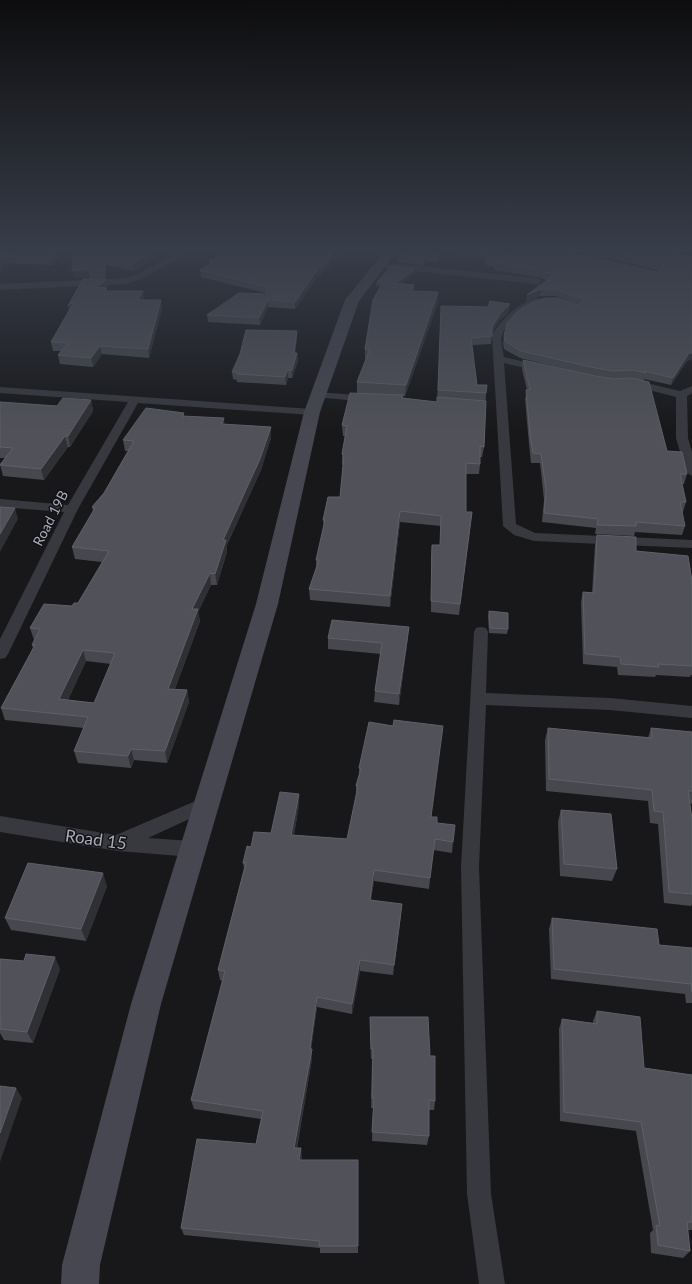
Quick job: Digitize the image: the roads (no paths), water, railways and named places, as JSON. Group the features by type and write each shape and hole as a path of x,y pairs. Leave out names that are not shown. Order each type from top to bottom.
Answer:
{"street":[{"path":"80,1284 81,1265 104,1178 146,1004 205,804 267,604 315,404 348,312"},
{"path":"516,312 503,324 497,335 499,359 497,407 510,526 519,532 534,537 692,544"},
{"path":"499,359 555,372"},
{"path":"618,383 635,383 681,395 692,389"},
{"path":"0,390 135,399 315,404 381,399"},
{"path":"681,395 692,472"},
{"name":"Road 19B","path":"0,654 72,509 135,399"},
{"path":"0,504 72,509"},
{"path":"481,632 470,883 479,1194 492,1284"},
{"path":"477,699 610,704 692,712"},
{"path":"118,843 205,804"},
{"name":"Road 15","path":"0,824 118,843 192,850"}]}
